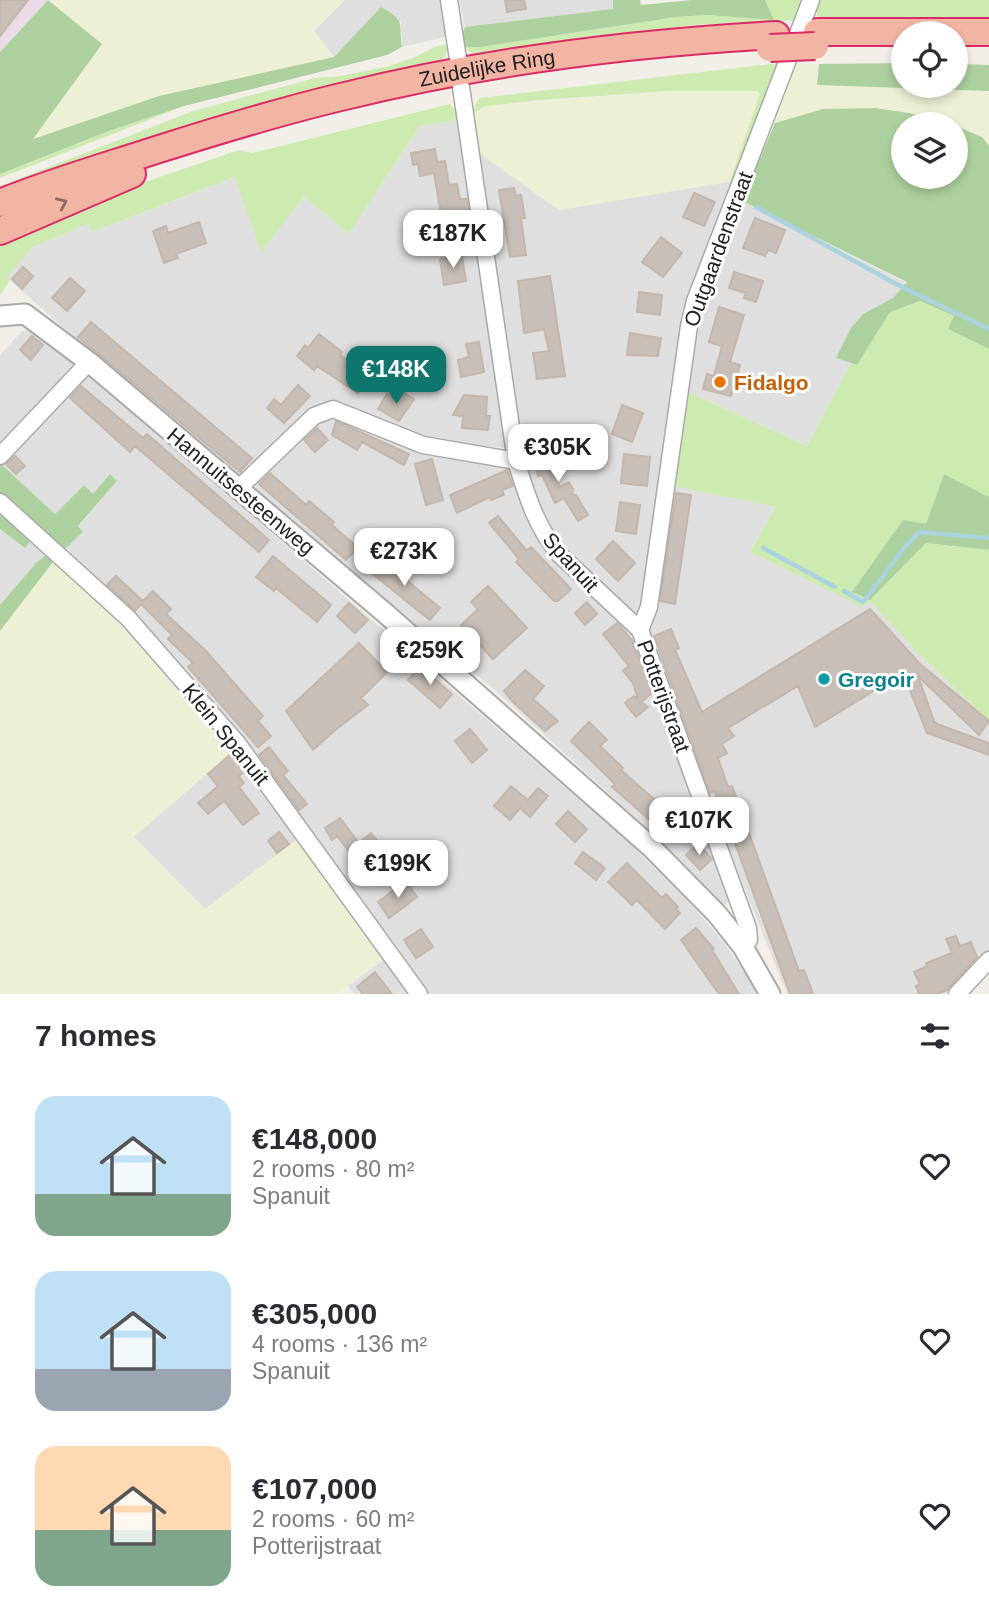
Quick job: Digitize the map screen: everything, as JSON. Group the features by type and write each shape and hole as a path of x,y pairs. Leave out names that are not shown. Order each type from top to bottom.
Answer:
{"highway":[{"name":"Zuidelijke Ring","path":"0,231 158,163 562,55 698,39 773,42 989,32"},
{"name":"Zuidelijke Ring","path":"816,39 891,44"},
{"path":"968,46 989,47"},
{"name":"Zuidelijke Ring","path":"0,203 68,178 251,120 347,95 461,80"}],"street":[{"name":"Spanuit","path":"449,0 516,461 541,531 559,555 640,630"},
{"name":"Outgaardenstraat","path":"640,630 649,607 695,300 811,0"},
{"name":"Hannuitsesteenweg","path":"0,316 25,314 89,362 405,631 642,838 705,899 743,947"},
{"path":"0,326 8,322 24,321 42,325"},
{"path":"0,456 89,362"},
{"path":"238,489 314,416 332,409 423,444 516,461"},
{"name":"Klein Spanuit","path":"0,502 128,618 238,744 419,994"},
{"name":"Potterijstraat","path":"640,630 748,928 749,940 743,947"},
{"path":"743,947 770,994"},
{"path":"957,994 989,960"}],"shaded area":[{"path":"0,0 48,0 0,52"},
{"path":"345,0 441,0 447,34 445,37 402,47 401,22 381,7 334,57 314,31"},
{"path":"459,0 613,0 613,9 465,27"},
{"path":"459,120 509,448 457,444 427,437 334,403 237,480 6,277 33,247 88,224 92,232 236,177 261,251 304,197 349,234 420,126"},
{"path":"478,152 559,210 734,181 683,320 642,610 638,613 631,613 564,552 546,529 526,471"},
{"path":"742,201 907,283 893,298 863,314 836,358 851,363 807,446 688,392 705,291"},
{"path":"22,331 34,331 41,335 76,367 0,447 0,355"},
{"path":"86,372 629,843 686,898 721,939 757,994 425,994 244,745 61,553 83,532 78,527 117,481 110,474 93,495 84,485 55,514 0,463"},
{"path":"337,416 508,467 556,559 639,645 730,900 726,904 720,903 659,839 497,692 255,490 257,483 313,424 321,419"},
{"path":"673,486 777,507 750,551 870,600 914,649 989,721 989,954 951,994 787,994 690,753 649,637 648,627"},
{"path":"0,529 25,548 30,542 46,555 0,605"},
{"path":"234,750 298,839 205,909 133,837"},
{"path":"385,958 411,994 354,994 348,986"}],"green space":[{"path":"48,0 102,44 33,139 159,96 334,57 381,7 398,19 402,47 387,55 184,106 109,131 0,174 0,52"},
{"path":"49,0 345,0 314,31 334,57 159,96 32,139 102,44"},
{"path":"613,0 640,0 641,5 692,0 765,0 774,20 707,15 676,17 481,47 466,47 461,38 465,27 613,9"},
{"path":"765,0 806,0 797,20 694,25 481,54 471,53 466,47 481,47 676,17 707,15 773,20"},
{"path":"818,0 989,0 989,21 935,18 818,19"},
{"path":"449,44 444,58 437,62 234,110 229,117 0,197 0,186 193,111 315,78 341,76 389,66 437,46"},
{"path":"780,63 734,181 730,181 760,94 757,91 668,91 543,100 486,106 473,113 480,98"},
{"path":"891,63 891,88 817,85 819,64"},
{"path":"796,64 819,64 817,85 891,88 891,98 968,98 968,90 989,91 989,146 982,137 968,130 968,112 891,112 891,114 775,123"},
{"path":"968,64 989,65 989,91 968,90"},
{"path":"668,91 757,91 760,94 730,181 559,210 478,152 473,113 486,106"},
{"path":"450,104 459,120 420,126 349,234 304,197 261,252 235,177 92,232 88,224 33,247 7,277 10,280 0,295 0,243 115,192 239,150 252,153"},
{"path":"184,106 0,178 0,174 109,131"},
{"path":"875,108 902,112 891,112 891,189 968,189 968,131 982,137 989,146 989,349 948,329 954,316 920,301 890,312 857,365 836,358 851,328 863,314 893,298 907,282 742,201 775,123 823,109"},
{"path":"920,301 955,316 949,329 989,349 989,497 944,474 926,524 870,600 926,543 989,550 989,721 914,649 870,601 863,607 750,552 776,507 673,486 688,392 807,446 851,363 857,364 890,312"},
{"path":"0,463 55,514 84,485 93,494 110,474 117,481 78,526 83,532 61,553 0,500"},
{"path":"944,474 989,497 989,550 926,543 870,600 852,592 903,520 926,524"},
{"path":"0,514 30,542 25,548 0,529"},
{"path":"46,555 53,562 0,631 0,605"},
{"path":"53,562 133,634 234,750 134,837 205,909 298,839 385,958 337,994 0,994 0,631"}],"building":[{"path":"0,0 28,0 0,36"},
{"path":"505,0 524,0 526,9 507,12"},
{"path":"435,149 437,162 445,161 449,185 457,184 460,199 467,199 471,228 453,230 452,224 443,225 434,173 420,176 418,164 413,165 411,153"},
{"path":"514,188 516,196 521,195 522,200 525,218 521,218 526,255 510,257 499,190"},
{"path":"694,193 715,202 704,226 683,217"},
{"path":"755,218 785,230 776,253 768,250 765,256 743,248"},
{"path":"199,222 206,243 176,254 178,258 164,263 153,231 166,226 168,233"},
{"path":"661,237 682,253 663,277 642,262"},
{"path":"462,256 466,281 444,285 440,259"},
{"path":"23,267 33,276 22,289 12,279"},
{"path":"734,272 763,281 756,302 744,298 746,293 729,288"},
{"path":"550,276 565,376 537,379 533,353 549,351 544,329 524,333 518,281"},
{"path":"70,278 85,291 67,311 52,298"},
{"path":"639,292 662,295 660,315 637,312"},
{"path":"719,307 744,315 730,362 740,365 731,396 703,389 707,374 714,376 722,346 709,342"},
{"path":"91,322 252,458 240,472 78,337"},
{"path":"630,333 661,338 658,356 627,355"},
{"path":"319,334 342,352 340,355 370,375 358,393 317,366 314,370 297,356 305,345 308,348"},
{"path":"32,336 43,345 31,360 20,350"},
{"path":"479,342 484,372 461,377 458,360 469,357 466,344"},
{"path":"298,385 310,396 284,423 267,408 274,399 281,405"},
{"path":"81,386 143,438 147,434 269,540 259,552 135,446 130,452 70,398"},
{"path":"404,393 414,399 399,421 378,409 387,394 399,402"},
{"path":"464,395 487,397 486,416 490,416 488,430 462,428 463,416 453,415"},
{"path":"622,405 643,413 632,442 612,434"},
{"path":"336,421 409,454 404,465 362,442 357,450 332,435"},
{"path":"317,428 328,440 315,452 304,440"},
{"path":"553,447 558,461 552,464 560,487 569,482 573,489 572,494 576,495 588,515 578,521 564,498 555,503 542,475 538,476 533,459 548,453"},
{"path":"624,454 650,457 647,486 621,483"},
{"path":"15,456 25,466 16,474 6,464"},
{"path":"432,459 443,500 426,505 415,464"},
{"path":"507,470 513,486 502,490 504,495 491,500 490,497 457,513 450,495"},
{"path":"270,473 306,505 309,501 334,522 332,525 358,548 346,560 259,484"},
{"path":"676,493 691,495 675,604 660,601"},
{"path":"620,502 640,505 636,534 616,531"},
{"path":"498,516 527,551 531,547 571,589 558,601 554,601 516,562 519,559 489,523"},
{"path":"613,541 635,563 618,581 596,559"},
{"path":"273,556 331,605 317,622 276,588 274,591 256,577"},
{"path":"384,557 440,608 430,620 370,572"},
{"path":"116,576 143,601 153,591 171,609 166,614 206,651 263,716 258,721 271,736 258,747 188,667 193,663 168,639 172,635 141,604 135,611 107,585"},
{"path":"488,586 527,628 493,659 461,625 478,609 471,602"},
{"path":"587,602 597,614 585,625 575,613"},
{"path":"349,603 368,620 355,633 337,616"},
{"path":"870,609 920,664 989,721 979,735 918,676 934,721 989,743 989,755 927,733 903,673 815,727 798,686 728,728 734,736 722,744 727,753 718,758 728,787 732,786 799,971 804,970 813,994 790,994 724,813 715,791 710,793 654,636 671,629 679,648 675,650 702,712"},
{"path":"617,623 632,640 652,693 641,702 648,707 636,717 625,703 634,696 638,699 633,683 623,671 629,666 603,634"},
{"path":"359,643 387,672 361,698 368,705 313,750 286,711"},
{"path":"420,666 452,694 440,708 408,680"},
{"path":"525,670 544,686 533,699 558,721 545,731 504,691"},
{"path":"589,722 607,740 600,746 623,768 621,770 672,815 660,829 612,787 615,784 571,741"},
{"path":"470,729 487,750 472,763 455,741"},
{"path":"269,747 288,771 283,775 307,804 299,810 259,755"},
{"path":"232,753 245,771 239,776 244,783 239,787 259,813 243,825 224,801 208,814 198,803 218,786 208,774"},
{"path":"511,786 528,800 538,788 548,796 530,817 520,808 510,820 494,806"},
{"path":"568,811 587,829 575,842 556,824"},
{"path":"340,818 359,843 371,833 393,862 371,879 337,836 332,840 325,828"},
{"path":"279,832 289,844 277,853 268,841"},
{"path":"698,844 712,859 700,870 686,855"},
{"path":"583,852 605,868 596,880 575,863"},
{"path":"627,863 662,898 666,894 678,907 676,909 680,913 665,929 637,900 632,905 608,882"},
{"path":"406,881 417,897 389,918 378,902"},
{"path":"696,928 714,949 712,950 739,994 719,994 681,940"},
{"path":"421,929 433,947 416,958 404,940"},
{"path":"956,936 960,946 971,942 977,957 947,990 938,994 919,994 916,986 920,984 914,972 927,966 926,963 952,953 946,939"},
{"path":"375,972 392,994 363,994 357,987"}],"waterway":[{"path":"756,207 896,284 989,329"},
{"path":"844,591 863,602 919,532 989,538"},
{"path":"763,548 835,587"}],"place":[{"name":"Fidalgo","path":"720,382"},
{"name":"Gregoir","path":"824,679"}]}
